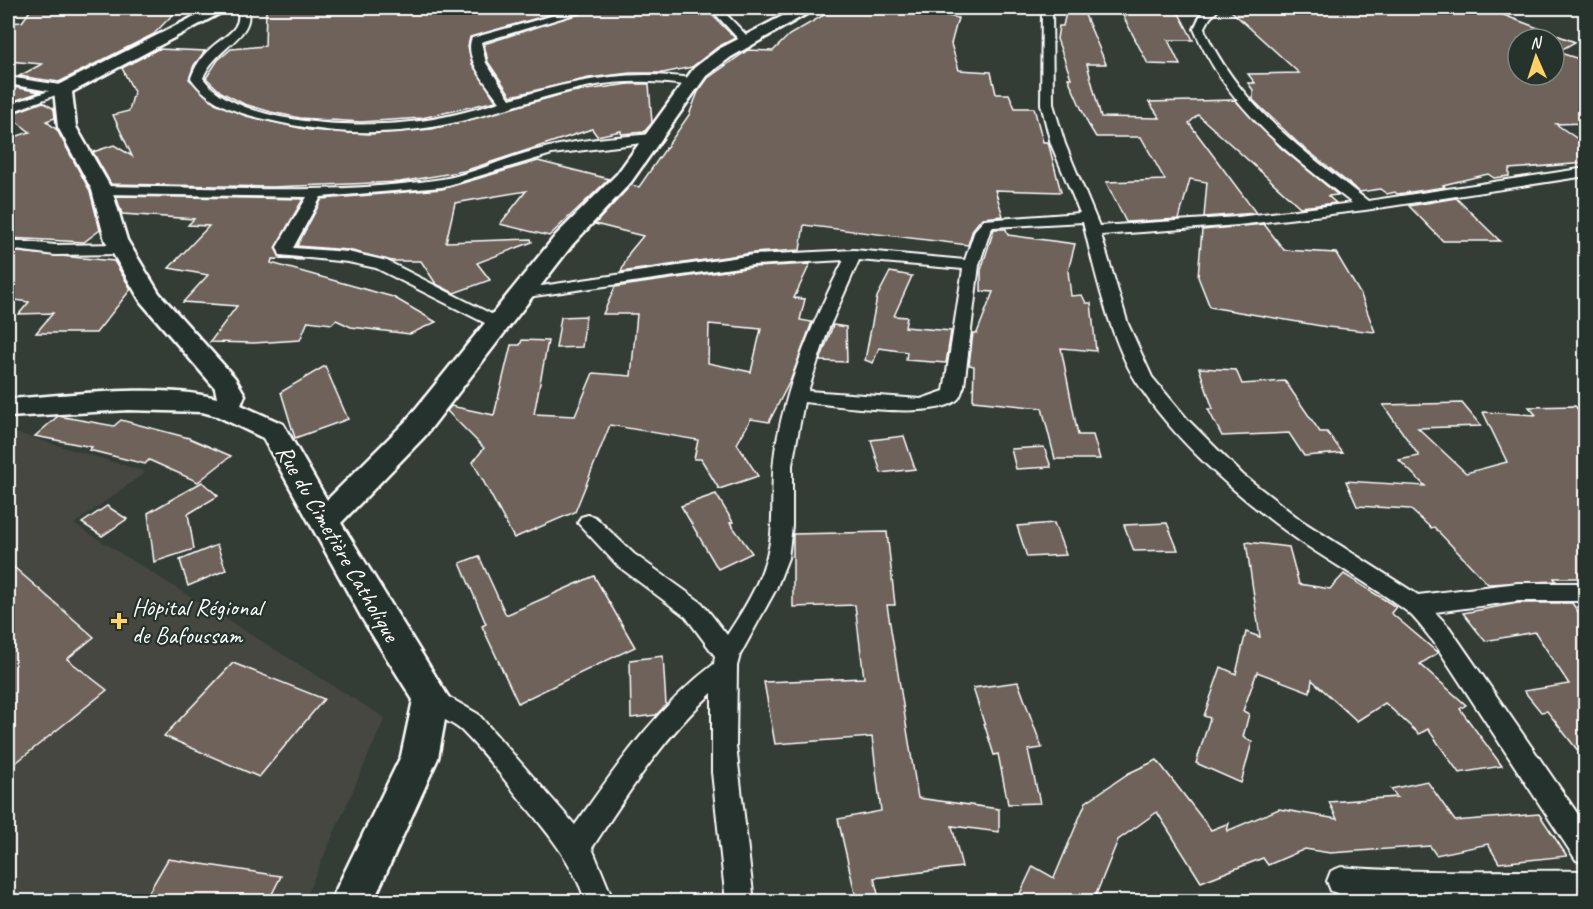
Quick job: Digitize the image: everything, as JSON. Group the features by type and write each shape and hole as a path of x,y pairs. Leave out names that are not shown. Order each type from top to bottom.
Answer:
{"street":[{"path":"8,109 63,90 222,8"},
{"path":"242,8 245,20 243,26 215,50 197,78 212,96 250,112 310,125 405,127 434,123 594,82 651,78 691,82"},
{"path":"507,104 478,59 474,47 476,40 590,8"},
{"path":"715,8 746,41"},
{"path":"326,520 415,429 564,240 624,178 691,82 714,61 746,41 809,8"},
{"path":"1047,8 1047,104 1058,144 1091,224 1100,263 1120,324 1144,379 1182,426 1236,480 1295,526 1415,605 1441,634 1586,850"},
{"path":"1215,8 1204,16 1199,29 1206,48 1222,75 1253,114 1365,206"},
{"path":"8,81 63,90"},
{"path":"63,90 67,127 102,190 121,249 149,297 226,384 232,395 226,409"},
{"path":"102,190 316,193 446,183 563,147 654,138"},
{"path":"799,396 921,405 938,402 951,395 955,386 971,265 983,230 989,223 1091,224 1238,221 1365,206 1586,172"},
{"path":"316,193 285,247 285,252 348,257 381,264 497,324"},
{"path":"8,245 55,250 121,249"},
{"path":"520,293 753,260 854,255 971,265"},
{"path":"576,847 673,713 727,662 771,574 780,548 783,514 782,467 799,396 824,318 854,255"},
{"name":"Rue du Cimetière Catholique","path":"8,408 128,401 202,403 226,409 273,431 326,520 375,610 431,698"},
{"path":"588,523 626,560 694,610 707,624 727,662 722,722 723,764 740,902"},
{"path":"1415,605 1518,592 1586,592"},
{"path":"351,902 419,758 431,698 469,722 576,847 590,872 600,902"},
{"path":"1341,880 1402,886 1449,883 1586,885"}],"shaded area":[{"name":"Hôpital Régional de Bafoussam","path":"8,433 20,434 146,472 74,524 385,718 304,901 8,901"}],"building":[{"path":"32,8 178,9 154,34 59,82 19,76 42,64 8,61 8,23 22,22"},
{"path":"266,8 320,8 320,11 349,8 573,8 470,37 468,46 472,64 496,101 422,118 361,122 300,118 271,112 244,104 221,92 206,78 218,60 231,49 265,46"},
{"path":"597,8 705,8 735,38 718,47 692,67 663,73 630,73 589,78 511,96 488,62 484,44"},
{"path":"836,8 847,11 852,8 867,10 884,8 897,11 901,8 912,8 958,18 951,44 959,70 991,72 996,94 1009,94 1015,108 1034,108 1043,142 1048,142 1061,192 995,190 1003,216 982,218 973,229 968,245 804,225 800,250 753,253 621,272 629,253 643,236 595,224 631,185 639,187 689,115 698,92 708,78 748,50 773,51 789,35"},
{"path":"1067,8 1082,8 1106,64 1087,64 1101,117 1160,118 1149,102 1235,100 1281,148 1338,195 1328,196 1336,203 1300,207 1198,115 1189,123 1256,213 1204,217 1207,182 1190,179 1179,219 1126,222 1106,182 1165,180 1141,137 1096,137 1088,124 1068,78 1071,78 1057,39 1059,26 1063,26"},
{"path":"1119,8 1176,8 1193,40 1168,40 1180,65 1148,64"},
{"path":"1228,8 1485,8 1535,27 1506,27 1506,87 1566,87 1566,55 1586,61 1586,123 1556,124 1586,145 1586,163 1509,169 1509,176 1494,178 1488,174 1443,185 1445,187 1397,194 1395,192 1387,194 1380,189 1360,192 1298,143 1253,100 1253,90 1248,83 1255,83 1248,74 1299,73"},
{"path":"1566,39 1575,42 1566,47"},
{"path":"158,49 205,51 194,65 189,79 215,103 246,116 309,130 370,134 432,129 571,92 629,84 649,84 652,123 644,132 621,134 621,131 597,136 592,129 464,171 400,182 272,187 111,184 93,152 114,145 132,156 113,115 129,111 134,92 122,68"},
{"path":"8,86 40,92 8,103"},
{"path":"43,102 54,109 55,118 46,121 57,130 90,191 100,230 84,242 8,238 8,139 30,132 8,115"},
{"path":"538,161 609,179 549,236 500,224 526,191 455,203 446,242 531,239 532,242 477,263 490,280 454,293 436,284 421,261 392,261 348,250 297,246 322,199 442,189"},
{"path":"116,196 303,199 275,248 280,257 304,260 272,259 271,263 393,297 436,322 410,334 351,327 336,320 332,324 308,321 300,340 254,343 210,342 237,306 183,302 208,275 169,268 209,226 188,225 194,219 122,214"},
{"path":"1456,198 1500,241 1443,241 1409,206"},
{"path":"1264,224 1284,250 1336,253 1361,295 1375,332 1327,327 1210,307 1198,277 1202,230"},
{"path":"994,229 1006,229 1008,235 1075,244 1068,271 1071,296 1082,295 1086,303 1091,303 1096,351 1061,348 1078,435 1093,435 1100,459 1055,459 1042,408 973,401 974,366 969,365 973,333 977,333 993,292 981,291 981,270"},
{"path":"8,251 114,261 131,289 96,333 36,333 53,313 19,314 29,302 8,299"},
{"path":"810,264 794,298 805,299 800,320 812,322 791,379 769,422 751,419 737,444 758,476 719,489 701,459 694,459 698,440 610,425 575,512 514,538 473,462 484,448 447,411 451,406 494,415 511,345 520,345 522,340 548,341 534,414 575,416 593,373 631,376 637,314 603,314 615,287 753,267","holes":["709,324 761,329 751,372 708,363"]},
{"path":"890,272 912,276 894,316 907,317 905,327 951,331 946,363 906,360 907,352 879,348 873,363 865,360 877,297"},
{"path":"586,316 582,347 556,348 561,317"},
{"path":"833,325 846,327 847,362 820,361"},
{"path":"325,366 348,419 295,438 281,392"},
{"path":"1199,368 1236,370 1242,384 1285,381 1320,432 1327,432 1343,453 1304,456 1289,433 1222,436 1208,409 1213,409"},
{"path":"1462,403 1481,426 1418,428 1466,473 1507,462 1483,412 1536,415 1529,407 1575,406 1586,419 1586,578 1554,578 1556,581 1488,584 1434,527 1431,528 1410,509 1357,506 1346,481 1425,486 1399,460 1419,456 1383,405"},
{"path":"58,416 114,426 121,420 189,438 231,456 198,482 149,460 145,464 89,450 92,447 35,436"},
{"path":"904,436 915,469 881,473 871,440"},
{"path":"1044,447 1051,467 1016,469 1011,449"},
{"path":"202,482 218,496 188,514 194,549 154,562 148,513"},
{"path":"716,494 733,522 730,523 752,553 718,569 681,506"},
{"path":"107,506 127,519 102,536 82,523"},
{"path":"1054,523 1066,555 1027,557 1017,526"},
{"path":"1167,523 1178,550 1134,551 1124,525"},
{"path":"887,532 895,605 887,605 918,798 999,809 999,832 952,826 962,867 874,878 880,902 857,902 838,819 881,811 872,737 775,744 764,682 864,678 855,605 793,607 793,534"},
{"path":"1246,542 1289,547 1299,584 1330,589 1344,574 1396,607 1391,613 1438,653 1420,664 1466,705 1460,709 1502,766 1459,773 1428,729 1419,734 1385,703 1357,721 1312,680 1310,692 1257,672 1243,711 1249,714 1243,737 1252,742 1241,783 1196,763 1210,718 1204,716 1221,667 1236,674 1246,632 1260,637"},
{"path":"217,545 226,570 188,586 180,560"},
{"path":"479,556 506,615 594,576 635,647 518,703 482,626 486,624 460,563"},
{"path":"8,562 94,637 67,659 107,690 8,769"},
{"path":"1518,603 1572,603 1586,623 1586,761 1547,711 1541,712 1524,691 1569,684 1535,632 1485,641 1463,613"},
{"path":"663,656 666,705 656,715 631,718 630,660"},
{"path":"233,663 324,699 259,777 164,736"},
{"path":"1018,682 1042,748 1028,750 1040,803 1008,804 998,754 994,755 973,688"},
{"path":"1157,760 1211,830 1229,823 1227,831 1279,809 1337,819 1329,802 1397,797 1391,789 1427,781 1455,821 1539,814 1567,856 1499,863 1488,844 1436,855 1430,846 1330,853 1305,849 1268,865 1263,858 1201,882 1157,812 1118,840 1093,902 1016,902 1033,866 1054,878 1086,802 1129,773"},
{"path":"168,859 281,876 268,902 143,902"}],"place":[{"name":"Hôpital Régional de Bafoussam","path":"119,621"}]}
